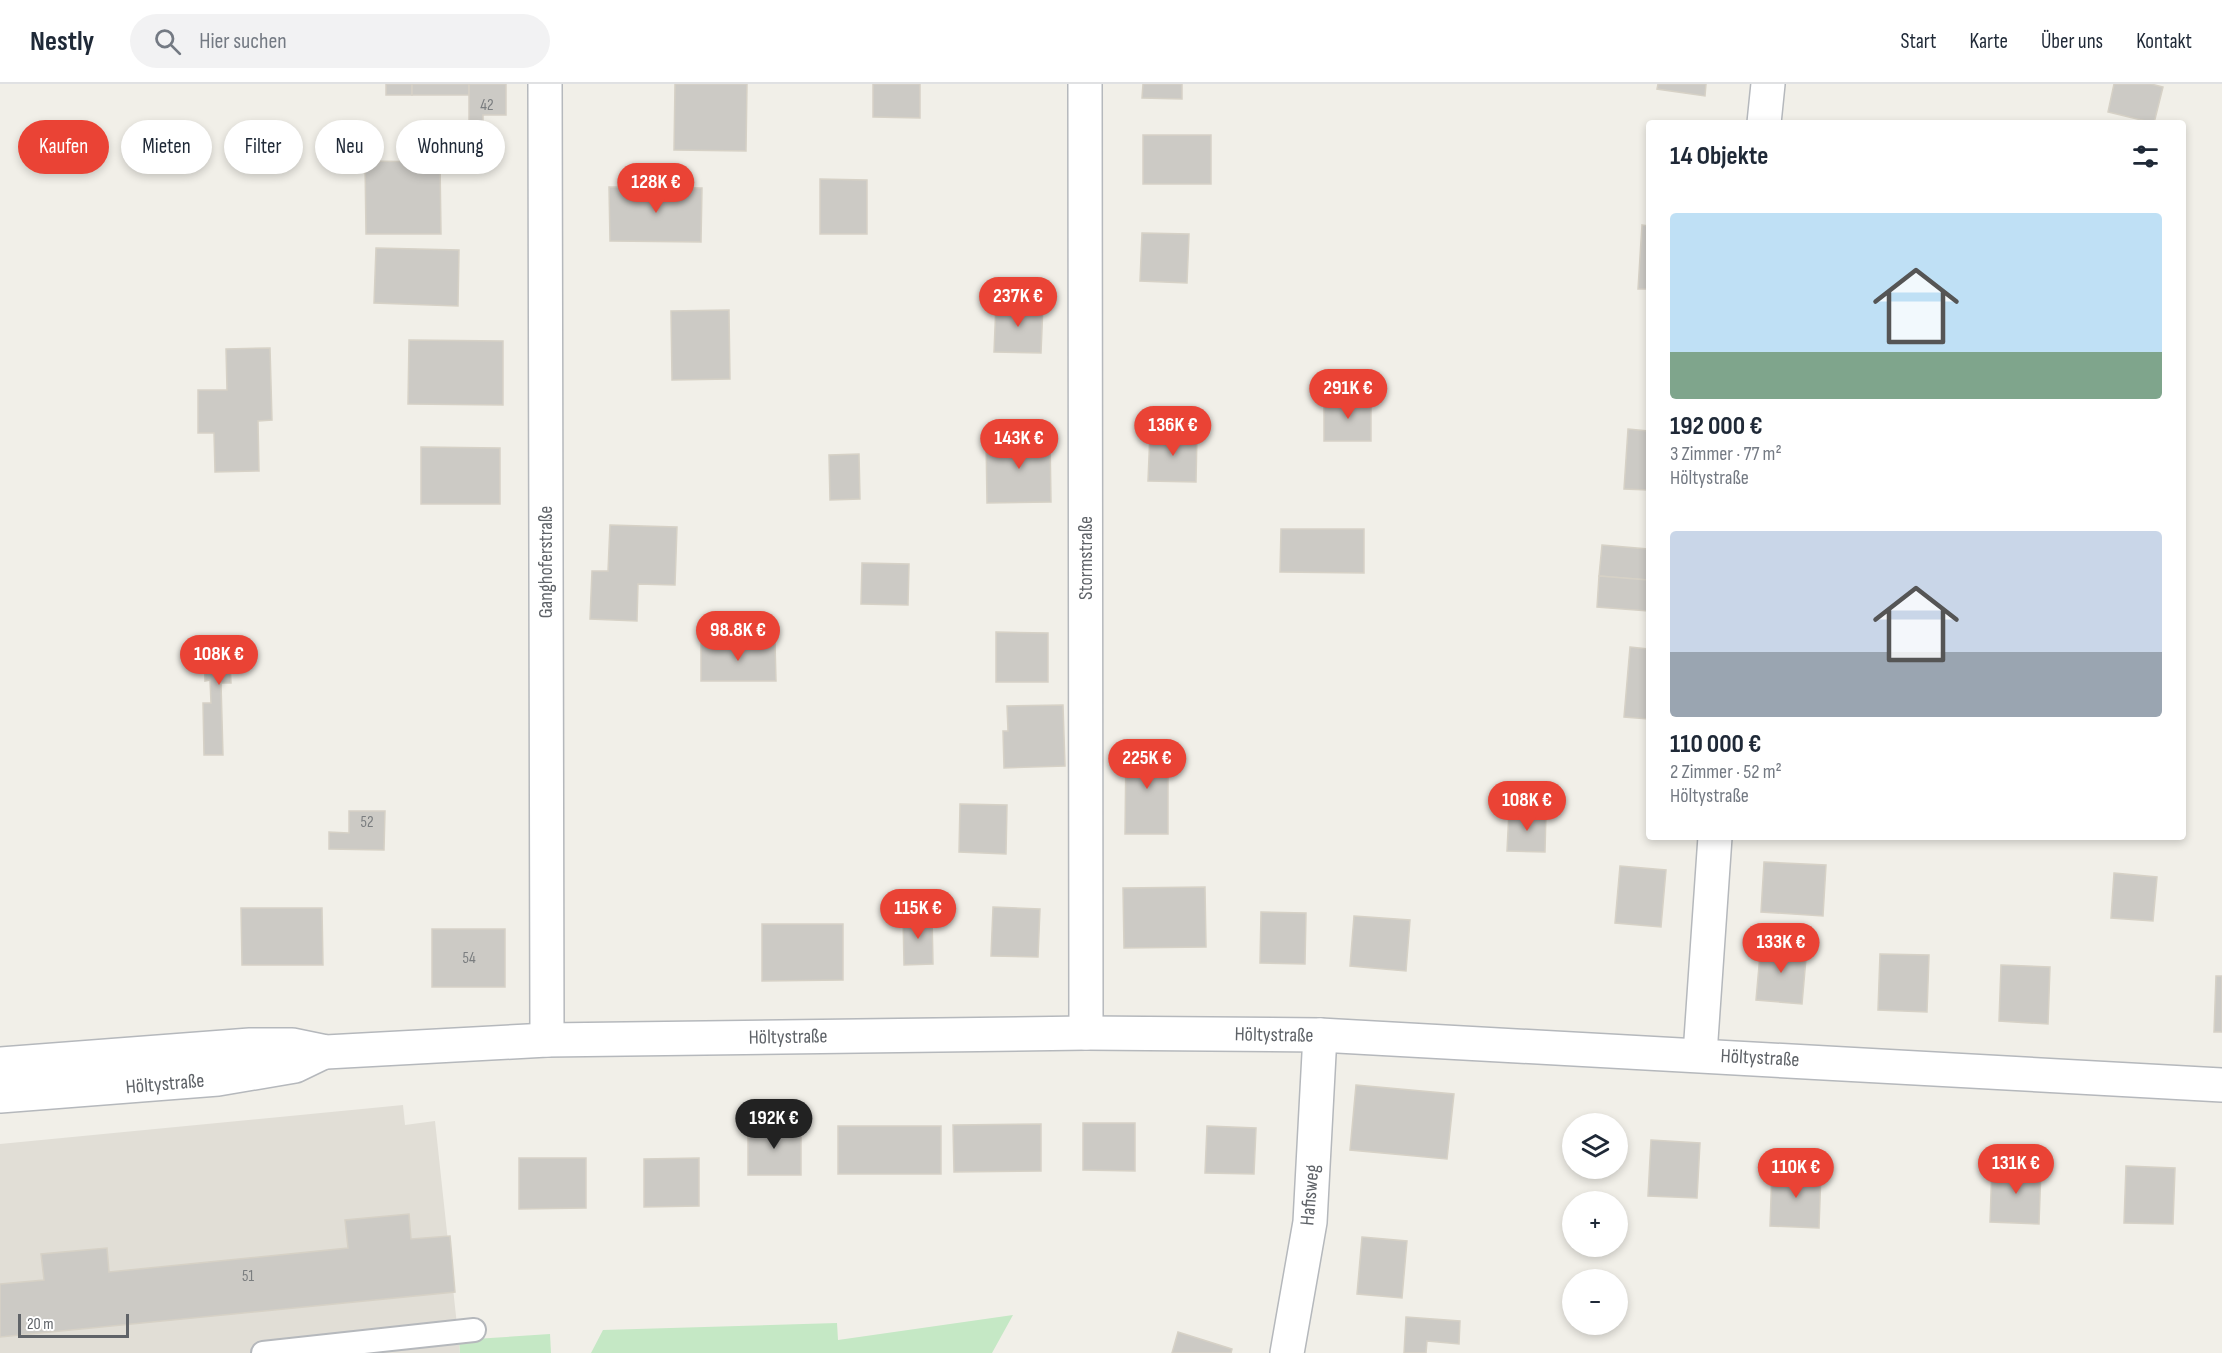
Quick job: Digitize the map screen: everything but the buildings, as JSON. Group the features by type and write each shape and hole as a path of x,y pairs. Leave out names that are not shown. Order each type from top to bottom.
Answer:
{"street":[{"name":"Ganghoferstraße","path":"545,84 547,1040"},
{"name":"Stormstraße","path":"1085,84 1086,1033"},
{"path":"1764,120 1768,84"},
{"path":"1700,1054 1715,840"},
{"name":"Höltystraße","path":"0,1064 249,1045 292,1045 326,1052 547,1040 1086,1033 1320,1035 1700,1054 2222,1085"},
{"name":"Hafisweg","path":"1287,1353 1310,1222 1320,1035"},
{"name":"Höltystraße","path":"0,1096 218,1079 295,1066 326,1052"}],"lane":[{"path":"263,1353 474,1330"}],"shaded area":[{"path":"403,1105 405,1125 435,1121 460,1353 0,1353 0,1144"}],"green space":[{"path":"1013,1315 992,1353 591,1353 603,1330 837,1323 838,1340"},
{"path":"550,1334 551,1353 460,1353 459,1340"}]}
